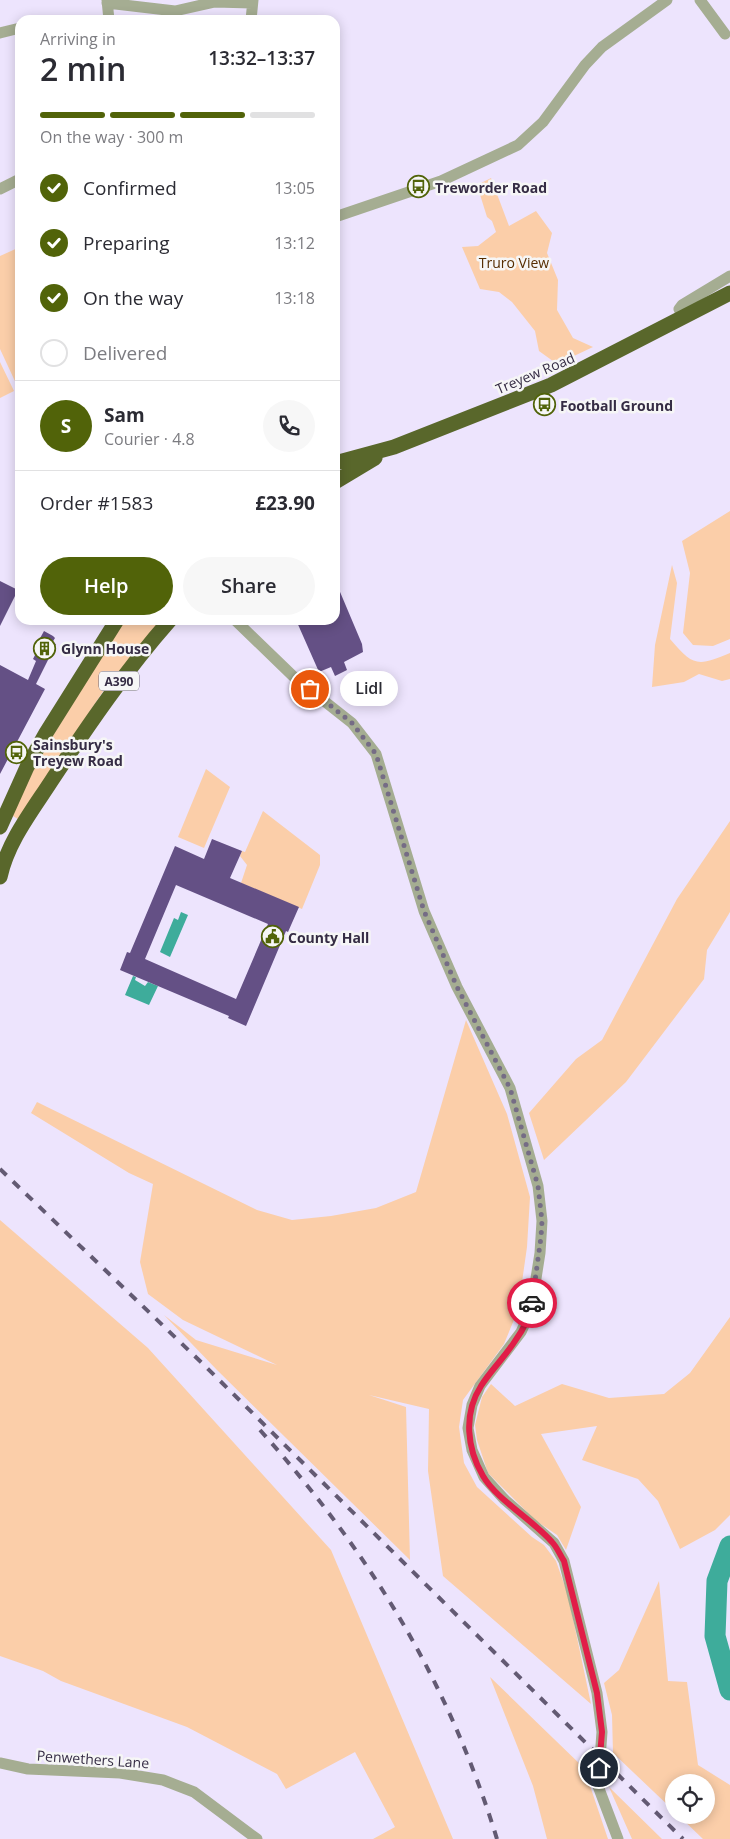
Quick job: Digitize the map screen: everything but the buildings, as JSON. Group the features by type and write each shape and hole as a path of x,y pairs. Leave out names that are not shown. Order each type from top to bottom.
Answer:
{"highway":[{"name":"Treyew Road","path":"340,462 394,447 551,386 730,293"},
{"name":"Treyew Road","path":"340,479 394,447"},
{"name":"A390","path":"0,827 27,767 46,733 114,625"},
{"name":"A390","path":"0,877 6,857 18,832 129,668 166,625"}],"street":[{"path":"340,215 440,181 518,145 543,122 585,65 602,47 667,0"},
{"path":"700,0 725,34"},
{"path":"108,15 107,1 175,11 215,2 253,2 252,15"},
{"path":"0,33 15,29"},
{"path":"0,189 15,182"},
{"path":"683,317 680,309 682,305 730,276"},
{"path":"240,625 295,678 352,723 376,754 424,911 457,987 510,1088 518,1113 538,1186 542,1221 540,1253 531,1310 521,1332 480,1386 472,1405 468,1428 472,1450 484,1477 504,1499 554,1543 564,1561 597,1693 602,1732 598,1786 618,1839"},
{"name":"Penwethers Lane","path":"0,1763 28,1769 120,1773 163,1780 194,1792 257,1839"}],"green space":[{"name":"Truro View","path":"491,178 509,226 536,211 552,233 547,253 558,280 557,310 573,338 593,347 557,364 539,351 535,331 512,302 499,292 480,289 462,247 478,246 496,232 492,221 487,217 477,185"},
{"path":"15,249 15,381 0,349 0,256"},
{"path":"0,362 14,391 0,398"},
{"path":"730,511 730,639 713,646 693,645 683,633 690,573 682,541"},
{"path":"672,565 677,583 670,639 684,655 696,661 710,661 730,653 730,679 722,681 699,674 684,682 652,687 655,645"},
{"path":"121,625 157,625 106,687 18,819 11,815 41,755"},
{"path":"206,769 230,787 204,848 178,837"},
{"path":"263,811 320,855 320,865 302,909 241,883 247,865 240,856 242,851 245,852"},
{"path":"730,821 730,912 707,950 704,979 626,1082 544,1160 529,1113 576,1059 602,1040 677,899"},
{"path":"466,1020 507,1114 530,1197 527,1247 518,1310 504,1344 463,1400 459,1427 464,1463 477,1487 532,1537 544,1545 556,1561 568,1595 591,1704 443,1576 428,1471 429,1409 369,1395 406,1407 410,1560 217,1370 164,1315 196,1340 277,1365 183,1320 148,1294 140,1262 153,1184 129,1173 31,1113 37,1102 257,1210 292,1220 331,1216 376,1208 416,1192"},
{"path":"0,1220 148,1348 331,1550 453,1839 373,1839 395,1827 355,1752 286,1789 277,1774 187,1727 61,1681 43,1671 0,1656"},
{"path":"730,1317 730,1515 715,1530 680,1549 658,1501 638,1479 582,1460 597,1426 541,1434 581,1507 566,1550 557,1535 535,1520 488,1473 477,1440 475,1425 482,1397 491,1384 515,1406 562,1384 609,1398 664,1394 690,1373"},
{"path":"659,1581 668,1681 687,1682 698,1765 712,1774 665,1774 665,1802 613,1753 612,1715 604,1683 619,1670"},
{"path":"490,1677 584,1768 608,1839 547,1839 533,1786"},
{"path":"715,1776 730,1785 730,1839 703,1839 687,1824 715,1824"},
{"path":"609,1787 662,1839 632,1839"}],"shaded area":[{"path":"181,912 188,915 170,957 160,952 174,918 178,920"},
{"path":"133,976 136,977 135,980 145,986 148,982 158,986 149,1005 125,995"}],"waterway":[{"path":"730,1546 717,1581 715,1636 730,1690"}],"railway":[{"path":"0,1169 204,1365 683,1839"},
{"path":"260,1430 337,1523 401,1621 455,1725 497,1839"}],"way so far":[{"path":"310,689 352,723 376,754 424,911 457,987 510,1088 538,1186 542,1221 540,1253 532,1303"}],"place":[{"name":"Treworder Road","path":"419,187"},
{"name":"Football Ground","path":"544,405"},
{"name":"Glynn House","path":"45,648"},
{"name":"Lidl","path":"310,689"},
{"name":"Sainsbury's Treyew Road","path":"17,752"},
{"name":"County Hall","path":"272,937"}],"route":[{"path":"532,1303 531,1310 521,1332 508,1352 480,1386 472,1405 468,1428 472,1450 484,1477 504,1499 554,1543 564,1561 597,1693 602,1732 599,1768"}]}
